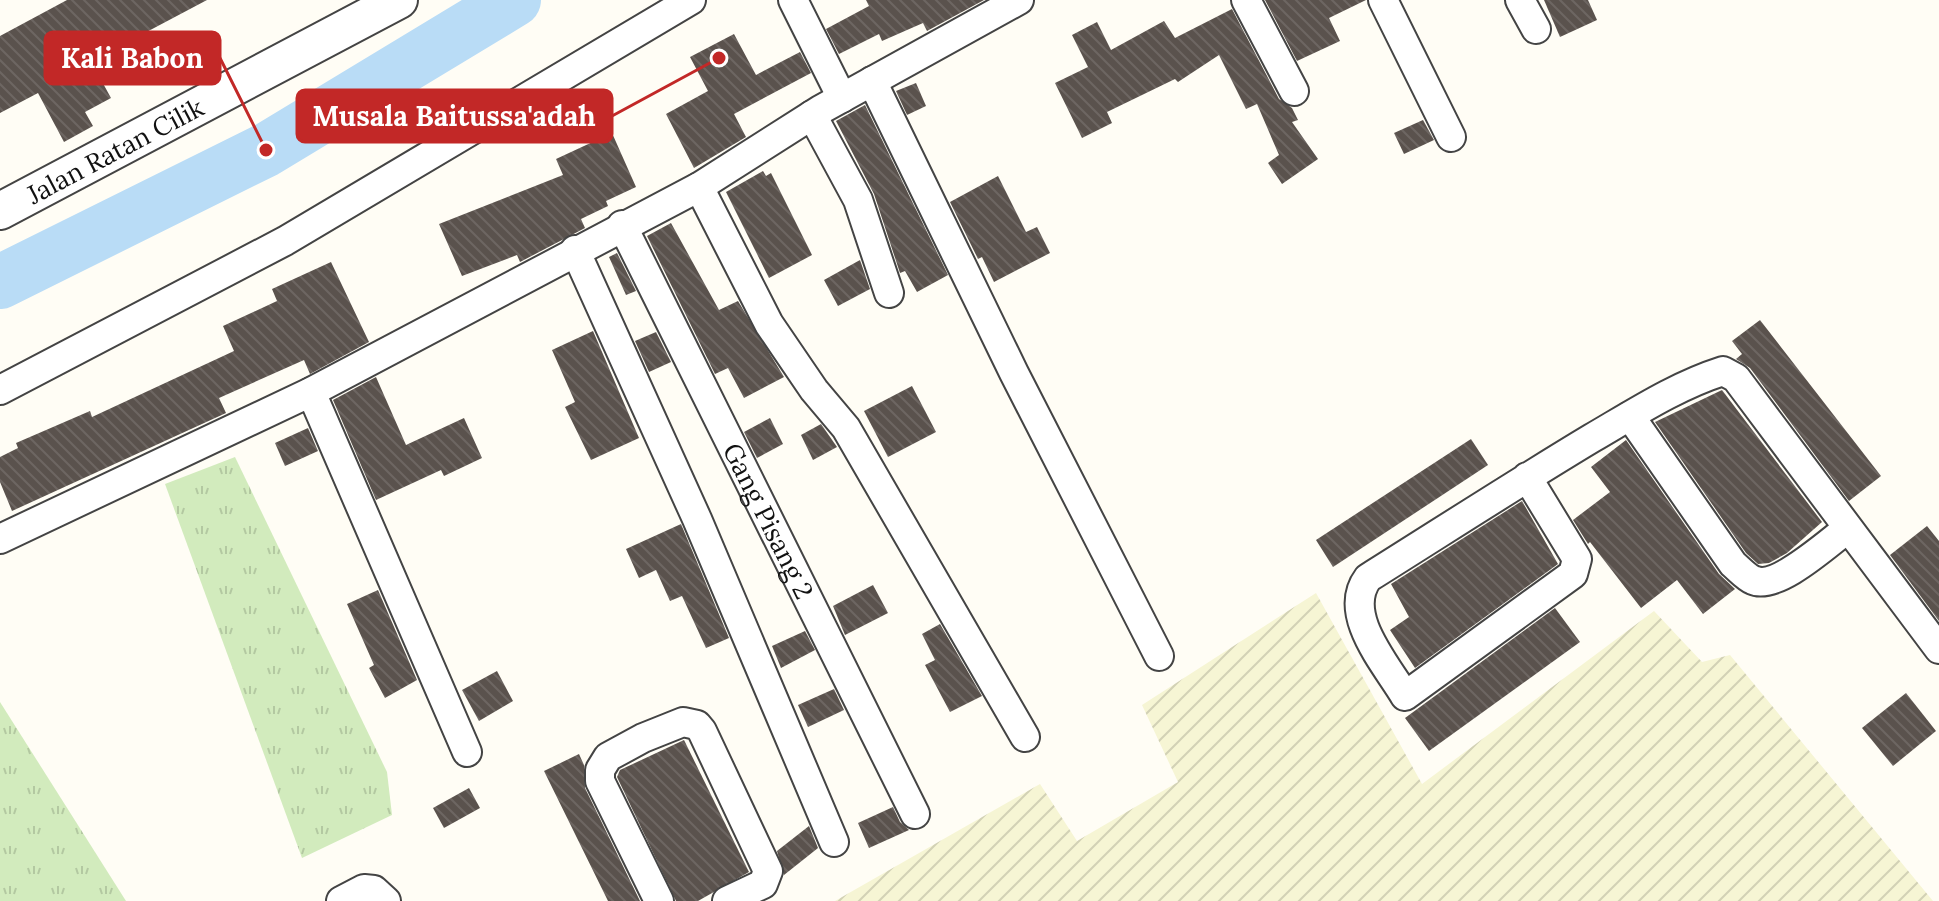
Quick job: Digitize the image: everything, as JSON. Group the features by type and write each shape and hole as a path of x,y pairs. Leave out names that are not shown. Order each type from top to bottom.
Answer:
{"street":[{"name":"Jalan Ratan Cilik","path":"0,211 399,0"},
{"path":"0,390 285,241 691,0"},
{"path":"793,0 842,98"},
{"path":"0,539 311,392 699,187 812,115 1019,0"},
{"path":"1246,0 1294,91"},
{"path":"1383,0 1451,137"},
{"path":"1520,0 1536,29"},
{"path":"872,81 1014,373 1159,656"},
{"path":"812,115 858,200 889,293"},
{"path":"699,187 769,324 814,390 846,428 1025,737"},
{"name":"Gang Pisang 2","path":"622,225 915,814"},
{"path":"575,250 697,519 834,842"},
{"path":"1527,477 1577,559 1573,574 1405,696 1359,615 1360,589 1368,578 1527,477 1630,416 1694,380 1723,371 1736,378 1939,649"},
{"path":"311,392 467,752"},
{"path":"1630,416 1733,564 1754,581 1768,582 1790,572 1847,529"},
{"path":"659,901 600,781 600,770 608,757 683,722 697,725 702,731 768,871 763,884 727,901"},
{"path":"341,901 364,889 374,890 386,901"}],"green space":[{"path":"235,457 387,772 392,815 302,858 165,484"},
{"path":"1316,593 1422,784 1654,611 1702,662 1730,655 1933,901 835,901 1040,784 1077,841 1178,782 1142,705"},
{"path":"0,702 126,901 0,901"}],"building":[{"path":"67,0 207,0 139,36 142,41 94,67 111,98 85,112 93,126 64,142 38,93 0,113 0,36"},
{"path":"866,0 984,0 927,31 923,23 882,41 879,34 839,54 826,29 869,6"},
{"path":"1265,0 1366,0 1329,18 1340,41 1297,61"},
{"path":"1544,0 1588,0 1597,20 1560,37"},
{"path":"1232,9 1279,99 1292,108 1298,120 1292,122 1318,159 1282,184 1268,163 1279,155 1257,104 1246,109 1219,55 1178,82 1175,79 1107,112 1112,123 1082,138 1055,83 1088,67 1072,35 1097,22 1111,50 1164,21 1175,38"},
{"path":"734,34 756,75 800,52 811,73 734,114 746,137 694,168 666,114 708,91 690,57"},
{"path":"916,83 926,106 907,115 896,91"},
{"path":"865,105 948,275 917,292 905,271 900,273 874,194 836,121"},
{"path":"1423,120 1434,140 1404,154 1394,133"},
{"path":"612,133 636,187 606,201 608,206 581,219 585,228 520,262 517,255 462,276 439,224 563,175 556,159"},
{"path":"763,171 766,176 771,173 812,255 769,278 726,192"},
{"path":"998,176 1026,232 1037,227 1050,253 994,282 982,257 978,259 950,202"},
{"path":"671,223 719,310 738,301 784,377 744,398 728,368 715,374 647,236"},
{"path":"617,253 636,291 626,295 609,257"},
{"path":"860,260 870,289 838,306 824,280"},
{"path":"331,262 369,342 310,374 304,360 219,398 226,413 12,511 0,482 0,457 18,448 16,443 90,411 92,417 234,351 223,326 277,301 272,289"},
{"path":"1760,320 1881,476 1849,501 1750,368 1736,359 1742,354 1732,341"},
{"path":"593,331 639,438 591,460 565,407 575,402 552,350"},
{"path":"656,332 671,362 649,372 635,341"},
{"path":"376,377 406,445 464,418 482,458 444,476 441,470 376,500 333,400"},
{"path":"912,386 936,432 888,457 864,411"},
{"path":"1722,390 1822,522 1787,553 1769,563 1758,564 1746,553 1655,422"},
{"path":"770,418 783,444 757,458 744,432"},
{"path":"821,424 837,447 813,460 801,435"},
{"path":"308,428 318,451 285,466 275,443"},
{"path":"1471,439 1488,465 1333,567 1316,540"},
{"path":"1626,440 1719,574 1735,589 1703,614 1677,580 1641,608 1590,542 1588,544 1573,520 1610,492 1591,467"},
{"path":"1522,501 1558,564 1415,668 1390,630 1409,617 1391,584"},
{"path":"681,524 729,638 706,648 682,596 670,601 656,570 639,578 626,549"},
{"path":"1927,526 1939,541 1939,621 1890,555"},
{"path":"873,585 888,613 845,635 833,606"},
{"path":"378,590 417,680 385,698 369,668 374,665 347,604"},
{"path":"1555,608 1580,642 1429,751 1405,718"},
{"path":"940,624 982,696 950,712 925,665 935,660 922,634"},
{"path":"805,631 815,650 781,668 772,646"},
{"path":"497,671 513,701 479,721 462,690"},
{"path":"834,689 844,710 808,727 798,705"},
{"path":"1906,693 1936,731 1893,766 1862,728"},
{"path":"684,740 749,872 698,901 676,901 617,777 620,770"},
{"path":"579,754 584,765 585,788 640,901 608,901 544,771"},
{"path":"469,788 480,808 444,828 433,808"},
{"path":"893,807 900,822 909,830 869,848 858,823"},
{"path":"809,826 818,848 784,875 777,851"}],"waterway":[{"path":"0,282 266,150 514,0"}],"place":[{"name":"Musala Baitussa'adah","path":"719,58"},
{"name":"Kali Babon","path":"266,150"}]}
